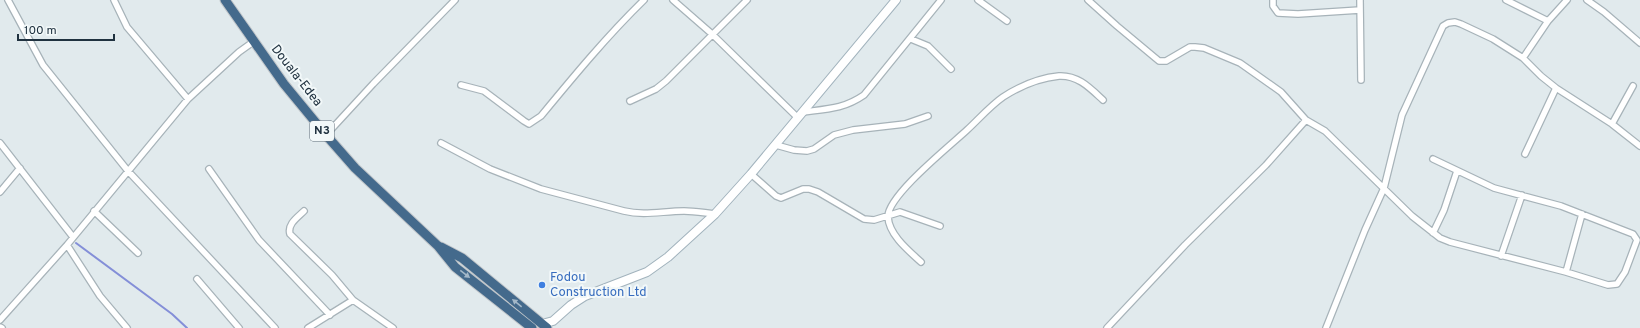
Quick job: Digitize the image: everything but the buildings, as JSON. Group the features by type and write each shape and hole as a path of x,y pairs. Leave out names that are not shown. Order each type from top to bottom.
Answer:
{"highway":[{"name":"Douala-Edea","path":"225,0 253,42 284,84 355,168 438,246 455,267 532,328"},
{"name":"Douala-Edea","path":"438,246 462,258 548,325"}],"main road":[{"path":"548,325 570,305 584,296 647,272 668,257 715,214 776,145 896,0"}],"street":[{"path":"8,0 43,65 128,171 275,328"},
{"path":"114,0 127,27 188,99"},
{"path":"326,135 373,84 455,0"},
{"path":"461,85 484,91 529,124 541,116 624,20 644,0"},
{"path":"673,0 801,115 853,103 864,95 941,0"},
{"path":"630,101 656,89 666,81 747,0"},
{"path":"978,0 1007,21"},
{"path":"1088,0 1159,61 1166,61 1190,47 1204,48 1240,63 1267,81 1281,92 1306,120 1324,131 1412,216 1440,238 1501,256 1566,272 1608,285 1617,284 1625,272 1637,240 1633,234 1561,206 1494,188 1433,159"},
{"path":"1273,0 1273,6 1278,13 1298,14 1360,10"},
{"path":"1360,0 1361,80"},
{"path":"1506,0 1548,21"},
{"path":"1523,58 1548,21 1567,0"},
{"path":"1587,0 1604,12 1640,43"},
{"path":"1326,328 1365,230 1384,188 1402,115 1443,26 1454,22 1493,39 1523,58 1541,76 1556,88 1612,124 1640,146"},
{"path":"910,39 928,46 951,69"},
{"path":"0,320 67,245 188,99 239,52 253,42"},
{"path":"921,262 900,242 892,230 888,215 891,208 900,195 928,163 948,148 1001,98 1025,85 1060,76 1074,77 1103,100"},
{"path":"1612,124 1633,86"},
{"path":"1525,154 1556,88"},
{"path":"776,145 794,150 807,151 814,149 834,135 853,130 905,124 928,116"},
{"path":"1107,328 1184,245 1266,165 1306,120"},
{"path":"0,143 73,237"},
{"path":"441,143 490,169 541,189 624,211 650,214 684,211 715,214"},
{"path":"0,192 20,168"},
{"path":"209,169 258,240 330,315"},
{"path":"1433,233 1444,210 1457,171"},
{"path":"751,174 776,196 781,198 803,189 809,189 818,192 864,219 874,220 900,212 940,226"},
{"path":"1501,256 1522,195"},
{"path":"304,210 292,223 289,229 290,234 332,275 353,300 391,328"},
{"path":"94,211 138,253"},
{"path":"1566,272 1582,214"},
{"path":"67,245 100,296 127,328"},
{"path":"197,279 239,328"},
{"path":"308,328 353,300"}],"waterway":[{"path":"76,243 172,314 187,328"}],"place":[{"name":"Fodou Construction Ltd","path":"542,285"}]}
